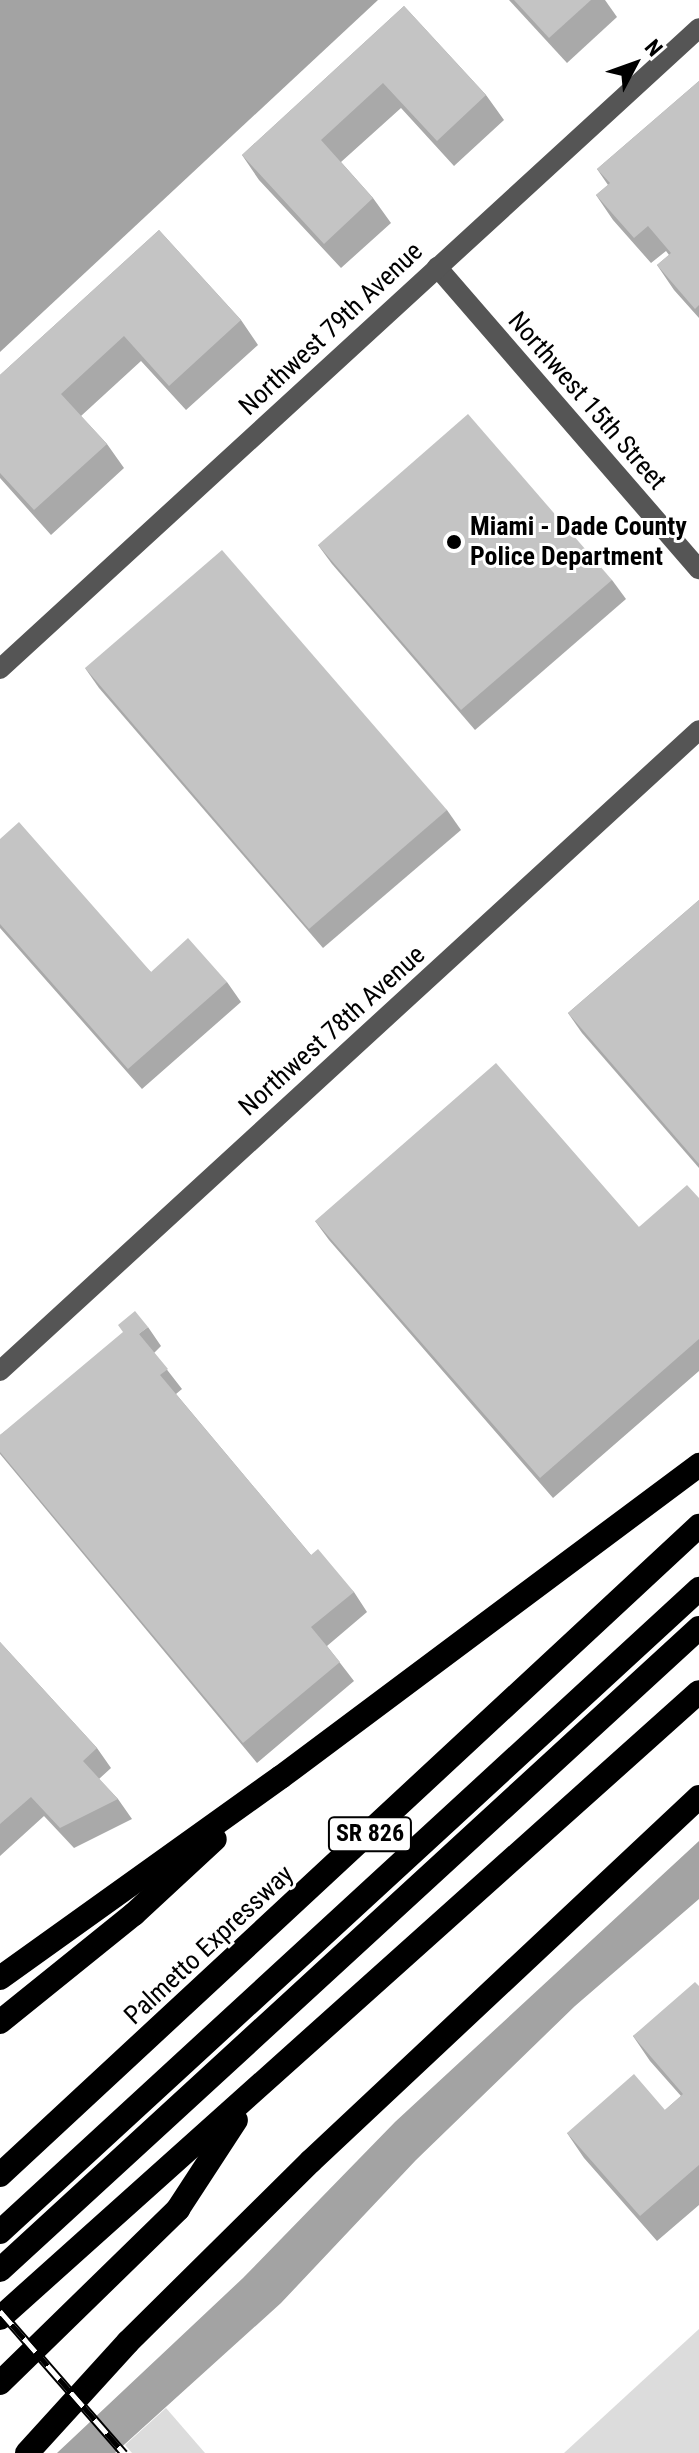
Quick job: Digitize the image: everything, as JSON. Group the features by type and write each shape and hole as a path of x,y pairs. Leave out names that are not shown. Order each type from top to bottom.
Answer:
{"highway":[{"path":"0,1978 281,1777 699,1465"},
{"name":"Palmetto Expressway","path":"0,2175 699,1526"},
{"path":"9,2224 699,1589"},
{"path":"0,2270 699,1628"},
{"path":"0,2318 699,1692"},
{"path":"0,2022 134,1914 281,1777"},
{"path":"27,2453 128,2342 311,2161 699,1797"},
{"path":"0,2383 178,2209 252,2094"},
{"path":"0,2151 39,2140"}],"street":[{"name":"Northwest 79th Avenue","path":"0,669 699,28"},
{"name":"Northwest 15th Street","path":"437,267 699,569"},
{"name":"Northwest 78th Avenue","path":"0,1371 699,730"}],"shaded area":[{"path":"0,0 378,0 0,352"},
{"path":"699,1841 699,1899 575,2006 416,2160 281,2303 115,2453 57,2453 243,2278 395,2122"},
{"path":"699,2329 699,2453 564,2453 639,2384"},
{"path":"166,2408 205,2453 132,2453 125,2445"}],"building":[{"path":"514,0 591,0 549,38"},
{"path":"404,6 486,95 437,141 383,83 321,140 373,198 324,244 242,155"},
{"path":"699,81 699,305 695,309 657,265 671,253 648,226 634,238 596,195 610,183 597,169"},
{"path":"159,230 241,320 169,386 124,336 61,394 107,444 34,510 0,473 0,375"},
{"path":"468,414 612,580 461,710 318,545"},
{"path":"222,550 447,810 309,929 85,668"},
{"path":"19,822 151,972 188,938 227,982 128,1069 0,924 0,839"},
{"path":"699,900 699,1164 568,1013"},
{"path":"496,1063 639,1227 687,1185 699,1198 699,1339 540,1478 315,1221"},
{"path":"135,1311 148,1327 139,1334 168,1369 160,1375 311,1555 318,1549 354,1592 311,1627 340,1662 243,1743 0,1452 0,1435 123,1332 118,1325"},
{"path":"0,1642 97,1748 83,1761 118,1799 60,1828 31,1797 0,1824"},
{"path":"695,1982 699,1986 699,2165 640,2216 567,2133 634,2074 665,2110 683,2094 633,2036"}],"railway":[{"path":"0,2311 124,2453"}],"place":[{"name":"Miami - Dade County Police Department","path":"454,542"}]}
